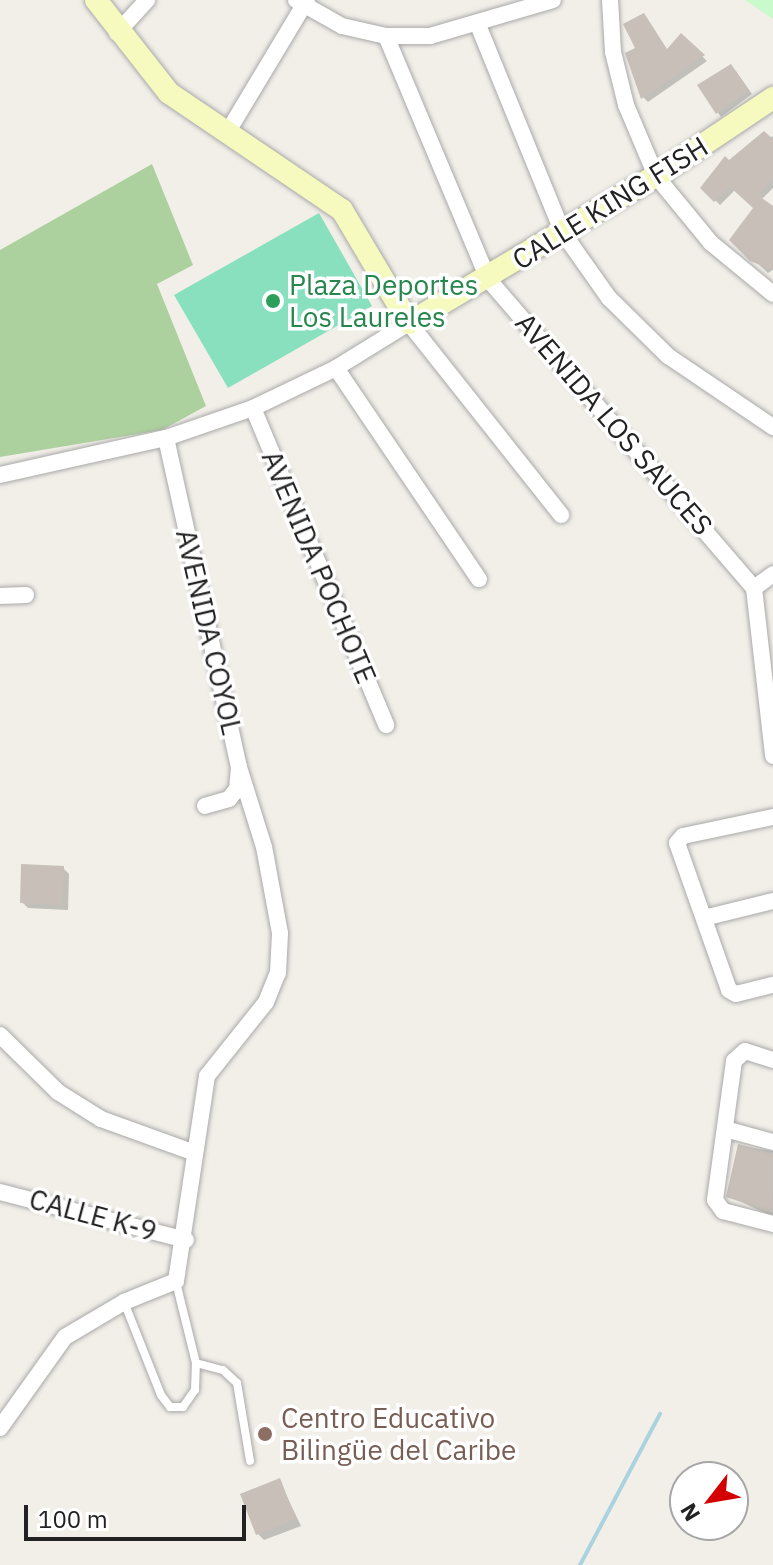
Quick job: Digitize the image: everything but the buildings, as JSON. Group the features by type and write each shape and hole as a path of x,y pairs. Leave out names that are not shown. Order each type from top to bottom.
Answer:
{"street":[{"path":"96,0 117,33 169,93 342,210 409,323 561,515"},
{"path":"117,33 147,0"},
{"path":"227,133 302,2 342,26 386,36 430,36 478,25 553,0"},
{"path":"610,0 613,52 626,105 656,176 711,243 773,294"},
{"path":"478,25 563,233 634,326 709,387 773,427"},
{"name":"AVENIDA LOS SAUCES","path":"386,36 488,279 754,588"},
{"name":"CALLE KING FISH","path":"0,475 166,438 253,408 336,368 656,176 773,98"},
{"path":"336,368 479,579"},
{"name":"AVENIDA POCHOTE","path":"253,408 386,725"},
{"name":"AVENIDA COYOL","path":"166,438 239,767 237,789 229,799 205,806"},
{"path":"773,574 754,588 773,756"},
{"path":"0,596 26,595"},
{"path":"0,1428 65,1337 124,1302 176,1281 186,1240 192,1152 205,1109 207,1076 266,1002 278,973 280,933 269,876 239,767"},
{"path":"773,817 679,839 732,993 773,985"},
{"path":"704,918 773,901"},
{"path":"0,1035 58,1092 101,1119 192,1152"},
{"path":"773,1060 738,1053 725,1129 717,1206 773,1224"},
{"path":"725,1129 773,1142"},
{"name":"CALLE K-9","path":"0,1192 186,1240"}],"lane":[{"path":"124,1302 170,1407 183,1407 191,1399 196,1363 176,1281"},
{"path":"196,1363 223,1370 237,1383 250,1461"}],"green space":[{"path":"745,0 773,0 773,19"},
{"path":"152,164 193,265 157,284 206,406 162,430 0,457 0,250"},
{"name":"Plaza Deportes Los Laureles","path":"319,213 372,306 228,388 174,295"}],"waterway":[{"path":"580,1565 660,1414"}],"place":[{"name":"Plaza Deportes Los Laureles","path":"273,301"},
{"name":"Centro Educativo Bilingüe del Caribe","path":"265,1434"}]}
